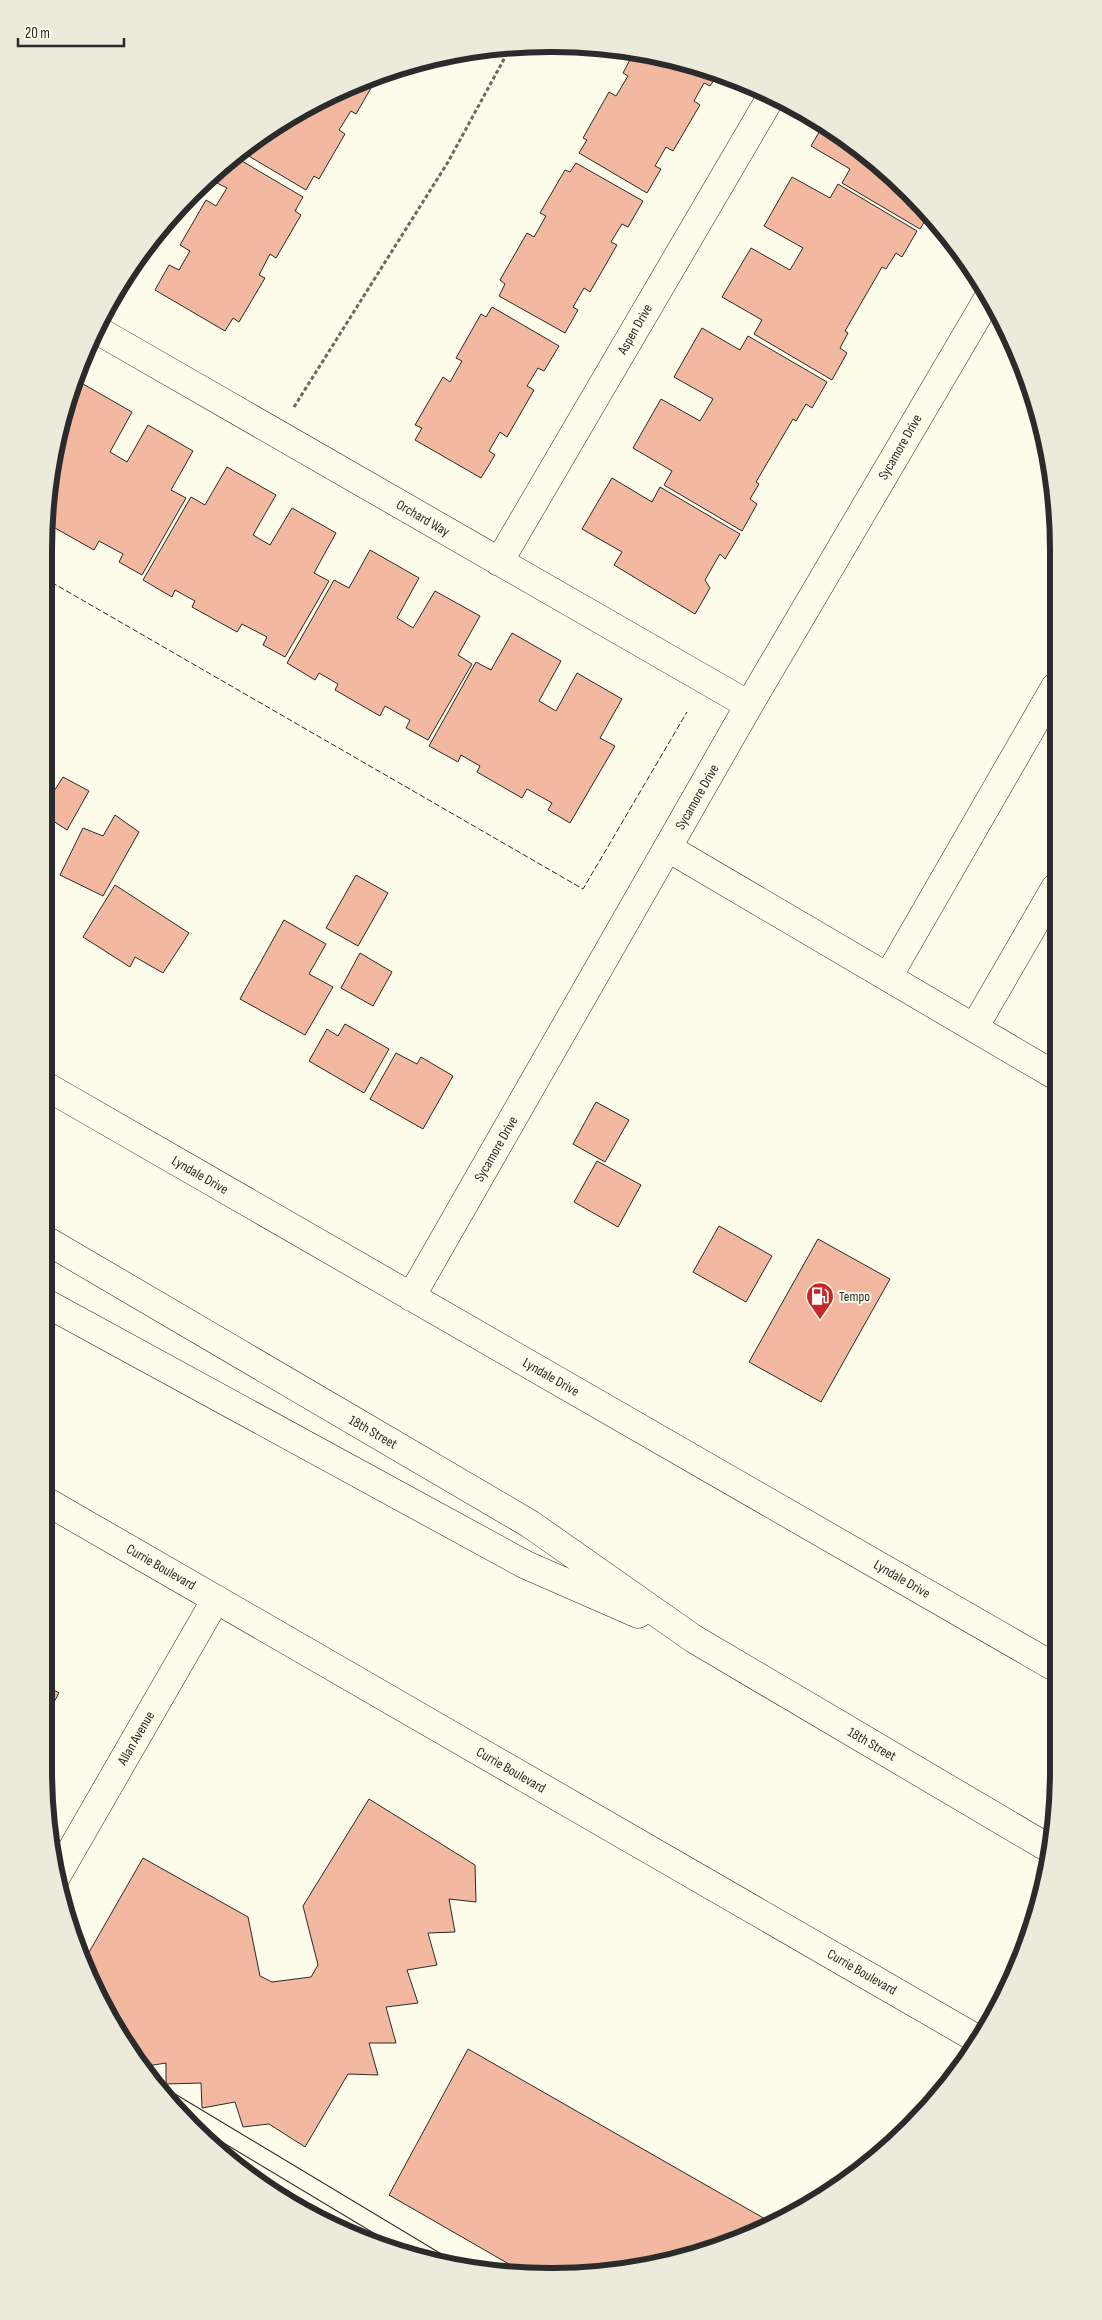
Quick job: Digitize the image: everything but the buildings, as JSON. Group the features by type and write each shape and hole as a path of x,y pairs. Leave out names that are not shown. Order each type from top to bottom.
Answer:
{"street":[{"name":"Aspen Drive","path":"499,562 768,102"},
{"name":"Sycamore Drive","path":"411,1297 749,704 984,305"},
{"name":"Orchard Way","path":"103,333 749,704"},
{"path":"888,977 1050,694"},
{"path":"668,848 1050,1072"},
{"path":"974,1028 1050,897"},
{"name":"Lyndale Drive","path":"52,1090 1050,1664"},
{"name":"18th Street","path":"52,1244 530,1524 694,1639 1043,1845"},
{"name":"18th Street","path":"52,1306 526,1565 694,1639"},
{"name":"Currie Boulevard","path":"52,1505 972,2036"},
{"name":"Allan Avenue","path":"62,1866 216,1599"}],"lane":[{"path":"192,2114 418,2250"}],"path":[{"path":"277,433 448,162 506,55"}],"fence":[{"path":"52,583 583,889 687,712"}],"place":[{"name":"Tempo","path":"820,1320"}]}
